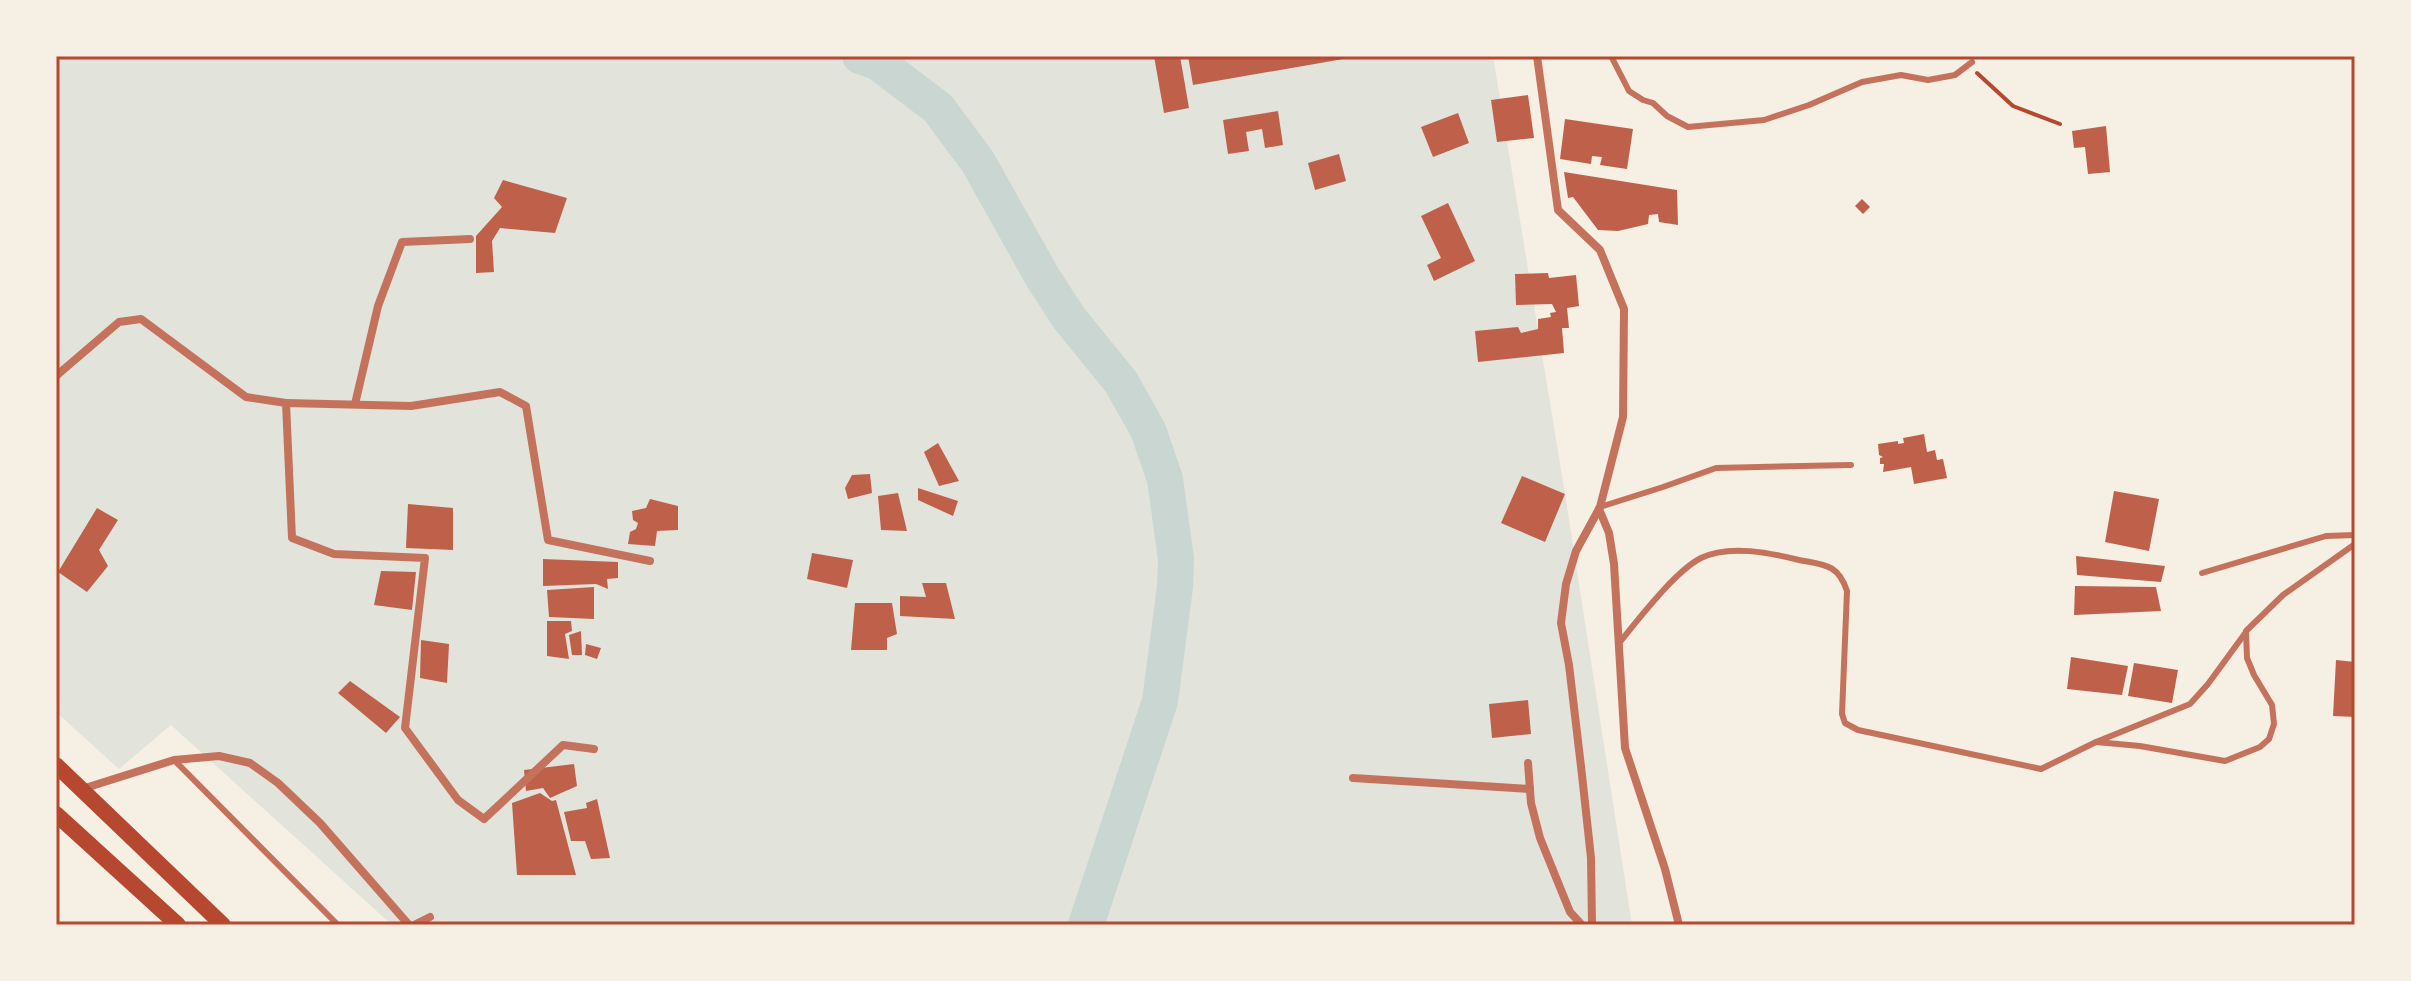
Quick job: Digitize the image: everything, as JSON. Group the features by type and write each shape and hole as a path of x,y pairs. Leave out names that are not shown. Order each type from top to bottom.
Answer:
{"main road":[{"path":"56,765 223,925"},
{"path":"56,814 178,925"}],"street":[{"path":"1537,56 1558,210 1600,250 1624,309 1623,417 1599,508 1576,551 1566,584 1561,623 1569,665 1591,858 1592,925"},
{"path":"355,404 378,306 402,242 470,239"},
{"path":"56,376 119,322 141,319 246,397 286,403 411,406 500,392 526,406 548,540 650,561"},
{"path":"286,403 292,538 334,554 425,558 405,728 458,800 484,819 563,745 594,749"},
{"path":"1599,508 1609,533 1614,564 1625,748 1665,869 1679,925"},
{"path":"82,789 174,760 219,756 250,763 278,783 320,823 412,925 430,917"},
{"path":"1528,763 1531,803 1540,838 1570,912 1582,925"},
{"path":"1353,778 1530,789"}],"lane":[{"path":"1611,56 1629,91 1688,127 1764,120 1862,82 1901,75 1928,80 1955,75 1972,62"},
{"path":"1599,508 1716,468 1851,465"},
{"path":"2202,573 2326,536 2355,535"},
{"path":"1619,643 1688,566 1704,556 1750,551 1830,566 1842,578 1847,591 1842,714 1845,723 1858,730 2041,769 2096,742 2190,704 2246,631 2283,595 2355,544"},
{"path":"2096,742 2140,746 2225,761 2260,747 2269,739 2274,724 2272,705 2247,658 2246,631"},
{"path":"174,760 338,925"}],"path":[{"path":"1972,62 1976,72 2013,106 2060,124"}],"shaded area":[{"path":"56,56 1493,56 1632,925 392,925 171,725 119,769 56,712"}],"building":[{"path":"1154,56 1180,56 1189,108 1164,113"},
{"path":"1188,56 1349,56 1349,58 1193,85"},
{"path":"1528,95 1534,138 1497,142 1491,100"},
{"path":"1278,111 1283,145 1265,148 1262,129 1246,132 1249,151 1228,154 1223,120"},
{"path":"1458,113 1469,143 1433,157 1421,127"},
{"path":"1565,119 1633,129 1627,169 1600,165 1602,157 1592,156 1591,164 1560,159"},
{"path":"2106,126 2110,172 2088,174 2085,147 2074,148 2072,131"},
{"path":"1339,154 1346,181 1315,190 1308,163"},
{"path":"1564,172 1677,190 1678,225 1659,222 1658,214 1649,215 1648,224 1618,231 1598,230 1573,197 1568,198"},
{"path":"503,180 567,198 555,233 500,228 492,241 494,272 476,273 476,236 502,207 494,198"},
{"path":"1862,199 1870,207 1863,214 1855,206"},
{"path":"1448,203 1475,261 1434,281 1427,265 1441,258 1421,216"},
{"path":"1548,273 1549,278 1576,275 1579,306 1567,308 1569,328 1562,328 1564,353 1478,362 1475,331 1518,327 1521,333 1538,329 1538,319 1551,317 1550,313 1556,312 1552,304 1516,305 1515,274"},
{"path":"1924,434 1927,452 1935,450 1937,460 1943,459 1947,478 1914,484 1911,467 1883,472 1884,464 1880,464 1880,458 1883,457 1879,455 1878,444 1904,443 1903,438"},
{"path":"938,443 959,481 939,486 924,452"},
{"path":"870,474 872,493 848,499 845,488 852,475"},
{"path":"1522,476 1565,494 1545,542 1501,523"},
{"path":"918,488 958,501 953,516 918,500"},
{"path":"2114,491 2159,499 2149,551 2105,542"},
{"path":"898,493 907,531 881,530 878,496"},
{"path":"650,499 678,506 678,530 657,531 655,546 628,544 630,532 636,529 638,523 633,520 632,511 646,508"},
{"path":"408,504 453,508 453,550 406,548"},
{"path":"97,508 118,520 99,550 108,566 87,592 58,572"},
{"path":"812,553 853,560 847,588 807,579"},
{"path":"2076,556 2165,566 2161,582 2077,575"},
{"path":"543,559 618,562 618,578 607,579 608,589 596,584 543,586"},
{"path":"381,571 416,572 412,610 374,605"},
{"path":"922,583 946,583 955,619 900,616 900,596 926,597"},
{"path":"2075,586 2156,587 2161,611 2074,615"},
{"path":"594,587 594,619 549,617 547,590"},
{"path":"855,603 892,603 897,634 887,638 887,650 851,650"},
{"path":"547,621 571,621 572,631 565,634 569,659 547,656"},
{"path":"581,631 582,655 572,655 569,635"},
{"path":"421,640 449,644 447,683 420,678"},
{"path":"586,644 601,648 597,659 585,655"},
{"path":"2071,657 2128,666 2122,695 2067,689"},
{"path":"2336,660 2355,662 2355,717 2333,716"},
{"path":"2134,663 2178,670 2172,703 2128,696"},
{"path":"350,681 400,717 386,733 338,693"},
{"path":"1528,700 1531,734 1492,738 1489,704"},
{"path":"574,764 577,786 550,798 543,788 526,791 524,770"},
{"path":"540,793 552,801 556,800 576,875 517,875 512,803"},
{"path":"597,799 610,858 591,859 585,841 571,841 564,812 587,808 586,803"}],"waterway":[{"path":"860,56 877,62 938,108 978,162 1043,278 1069,318 1121,382 1148,430 1165,479 1176,559 1160,701 1086,925"}]}
